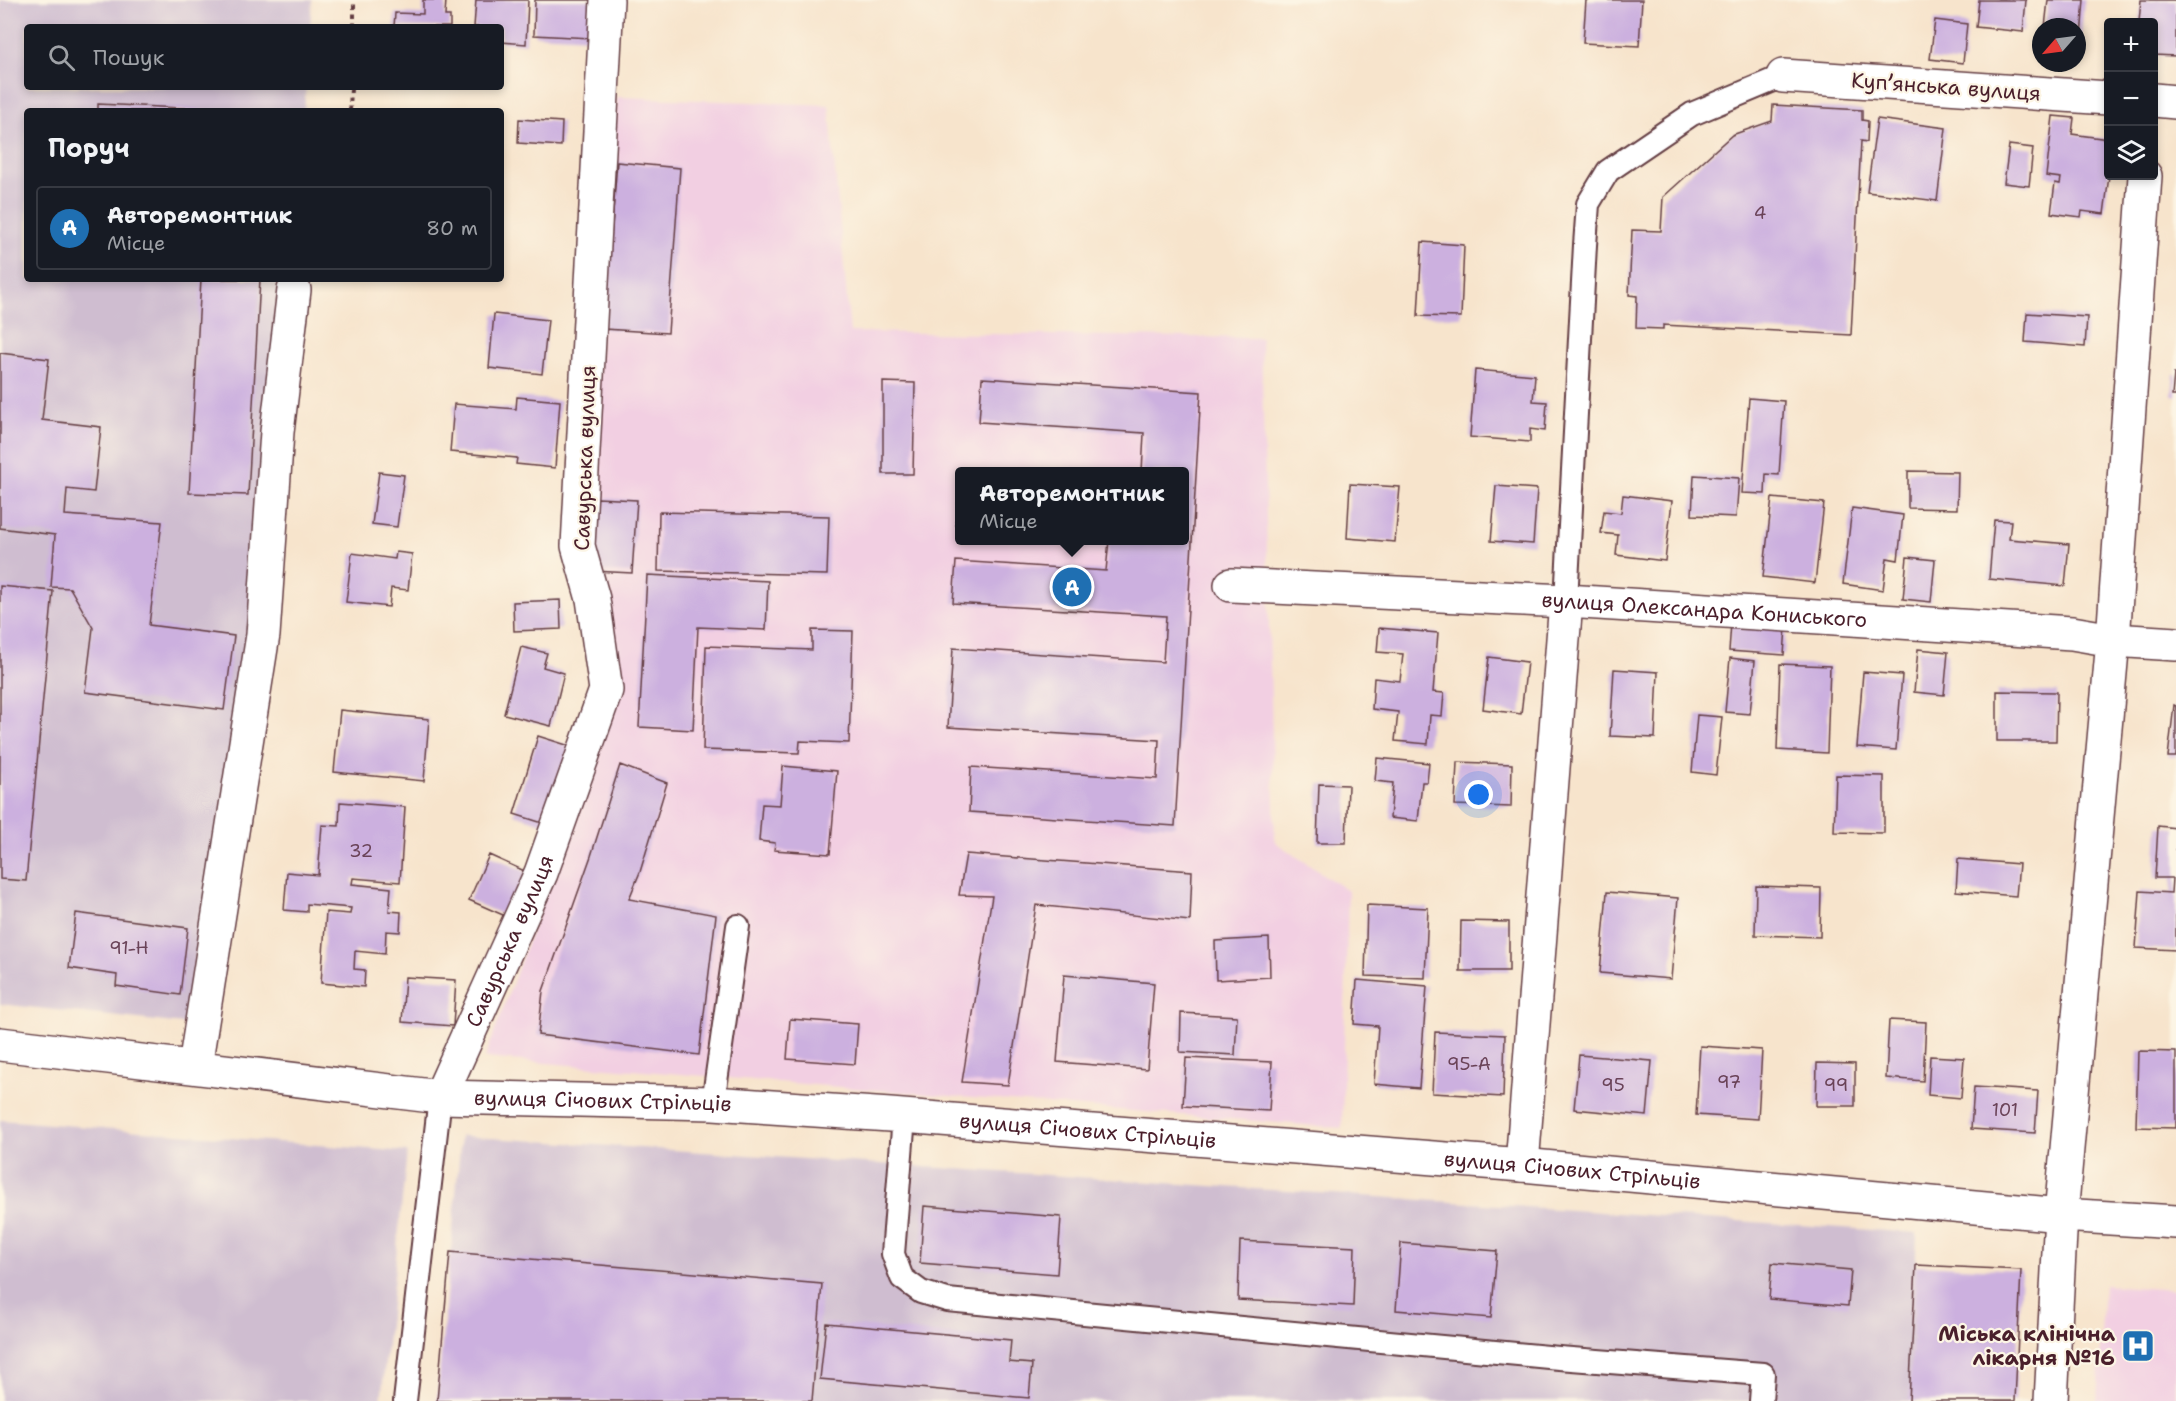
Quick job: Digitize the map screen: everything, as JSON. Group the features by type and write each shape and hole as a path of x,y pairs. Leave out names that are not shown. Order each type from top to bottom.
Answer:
{"street":[{"name":"Савурська вулиця","path":"440,1096 541,873 606,690 593,599 578,546 607,0"},
{"name":"Купʼянська вулиця","path":"1783,76 2104,98"},
{"path":"2158,100 2176,102"},
{"path":"2051,1401 2061,1215 2113,640 2145,180"},
{"path":"195,1066 263,635 277,432 294,290"},
{"name":"вулиця Олександра Кониського","path":"1232,585 1566,601 2072,633 2113,640 2176,644"},
{"path":"1522,1165 1566,601"},
{"name":"вулиця Січових Стрільців","path":"0,1044 440,1096 712,1103 1522,1165 2061,1215 2176,1222"}],"lane":[{"path":"1566,601 1588,204 1608,171 1692,114 1783,76"},
{"path":"712,1103 738,926"},
{"path":"405,1401 440,1096"},
{"path":"904,1117 893,1254 902,1278 921,1292 947,1300 1536,1356 1762,1374 1761,1401"}],"path":[{"path":"354,0 354,24"},
{"path":"350,108 351,90"}],"shaded area":[{"path":"0,0 312,0 310,24 24,24 24,90 306,90 304,108 24,108 24,282 291,282 274,510 184,1024 0,1004"},
{"path":"617,97 829,105 850,332 1261,338 1275,842 1348,891 1342,1128 485,1058 621,689 587,543"},
{"path":"0,1120 407,1152 381,1401 0,1401"},
{"path":"461,1136 1917,1233 1909,1401 438,1401"},
{"name":"Міська клінічна лікарня №16","path":"2104,1285 2176,1290 2176,1401 2097,1401"}],"building":[{"path":"423,0 446,0 445,16 450,16 450,24 394,24 395,13 423,14"},
{"path":"476,0 528,0 526,44 504,42 504,24 474,24"},
{"path":"535,0 593,0 591,38 534,35"},
{"path":"1586,0 1642,0 1639,46 1583,43"},
{"path":"1979,0 2026,0 2023,32 1976,27"},
{"path":"2048,0 2084,0 2083,18 2046,18"},
{"path":"2141,0 2176,0 2176,56 2158,55 2158,18 2139,18"},
{"path":"1935,20 1967,24 1963,63 1930,59"},
{"path":"98,104 180,108 98,108"},
{"path":"1773,105 1862,110 1862,120 1868,121 1867,142 1861,141 1851,335 1663,325 1663,329 1636,328 1637,296 1629,295 1632,230 1661,231 1663,197 1732,135 1772,121"},
{"path":"2053,116 2074,118 2072,134 2104,138 2104,180 2108,180 2104,214 2082,211 2081,217 2051,213 2055,183 2060,184 2061,178 2046,176"},
{"path":"519,119 562,122 561,146 518,143"},
{"path":"1877,119 1946,128 1937,201 1867,192"},
{"path":"2009,145 2033,148 2029,186 2004,183"},
{"path":"617,162 680,168 668,333 604,329"},
{"path":"1422,242 1464,245 1461,317 1418,316"},
{"path":"201,282 260,282 248,495 189,493"},
{"path":"2027,313 2087,317 2085,347 2025,342"},
{"path":"494,314 548,320 542,374 489,368"},
{"path":"0,353 49,359 42,420 101,427 94,492 67,489 65,515 162,522 149,625 234,636 224,710 85,692 93,628 70,588 51,587 55,535 0,528"},
{"path":"1475,370 1535,375 1533,401 1547,402 1545,431 1530,429 1530,442 1470,437"},
{"path":"2174,374 2176,374 2176,396 2172,396"},
{"path":"982,378 1201,392 1175,826 969,812 971,767 1157,779 1159,740 948,727 953,648 1163,662 1166,616 953,603 956,561 1106,571 1109,545 1189,545 1189,467 1142,467 1144,433 979,422"},
{"path":"883,382 915,383 913,474 883,474"},
{"path":"517,397 560,401 555,468 516,464 517,458 450,452 454,404 516,409"},
{"path":"1749,398 1784,401 1779,475 1766,474 1765,494 1742,493"},
{"path":"1908,471 1958,472 1957,509 1908,508"},
{"path":"379,472 404,475 397,527 372,524"},
{"path":"1694,475 1739,478 1736,517 1692,515"},
{"path":"1350,484 1400,487 1395,542 1347,538"},
{"path":"1496,486 1537,489 1533,544 1491,541"},
{"path":"1623,495 1672,501 1665,561 1616,555 1618,535 1601,533 1604,511 1621,513"},
{"path":"597,498 637,500 632,573 593,571"},
{"path":"1772,498 1824,503 1815,583 1763,577"},
{"path":"1852,508 1903,515 1898,560 1887,558 1883,590 1843,584"},
{"path":"659,512 829,516 827,575 658,571"},
{"path":"1994,520 2011,521 2009,539 2069,544 2065,586 1989,579"},
{"path":"396,552 412,554 408,590 391,588 389,607 346,602 352,553 395,559"},
{"path":"1907,557 1935,560 1931,602 1903,599"},
{"path":"647,575 768,581 766,630 698,627 693,730 639,727"},
{"path":"0,586 53,591 26,881 0,879"},
{"path":"560,600 561,629 514,631 513,602"},
{"path":"1731,623 1786,627 1784,655 1729,651"},
{"path":"1379,628 1438,633 1433,692 1444,693 1442,716 1430,715 1428,744 1395,741 1398,712 1372,709 1374,678 1400,681 1403,654 1377,652"},
{"path":"812,630 853,631 849,743 800,741 799,753 703,750 706,646 812,650"},
{"path":"521,647 547,653 543,667 564,673 551,726 504,714"},
{"path":"1918,649 1948,652 1944,695 1914,692"},
{"path":"1489,657 1527,662 1521,714 1483,709"},
{"path":"1730,658 1755,661 1750,714 1725,712"},
{"path":"1780,664 1830,666 1827,753 1777,750"},
{"path":"1614,669 1658,672 1655,738 1610,736"},
{"path":"1863,672 1902,675 1896,750 1857,747"},
{"path":"1997,691 2057,692 2056,741 1997,741"},
{"path":"2174,705 2176,706 2176,757 2168,757"},
{"path":"340,710 429,719 424,781 334,772"},
{"path":"1697,715 1722,717 1716,775 1692,772"},
{"path":"538,736 573,747 549,825 514,814"},
{"path":"1377,758 1429,763 1427,782 1422,782 1418,821 1390,818 1393,783 1375,781"},
{"path":"1457,762 1512,764 1511,807 1455,805"},
{"path":"620,765 667,783 640,872 629,899 716,915 699,1055 538,1035 543,991 591,856"},
{"path":"783,766 837,771 830,854 774,850 775,843 759,841 762,804 780,805"},
{"path":"1836,775 1884,776 1884,833 1834,832"},
{"path":"1319,784 1348,785 1346,843 1317,843"},
{"path":"340,802 405,807 400,882 353,878 352,884 391,888 389,911 401,912 400,932 386,931 385,954 355,951 354,969 365,970 364,987 321,983 326,912 350,914 351,908 307,904 307,912 284,910 287,872 318,875 322,825 339,826"},
{"path":"2158,826 2176,828 2176,950 2136,948 2140,891 2171,893 2172,878 2155,878"},
{"path":"966,854 1192,871 1190,921 1036,905 1008,1085 962,1082 992,896 959,895"},
{"path":"489,855 531,874 512,919 469,900"},
{"path":"1958,859 2019,864 2016,896 1956,891"},
{"path":"1756,886 1821,888 1820,937 1755,935"},
{"path":"1607,892 1678,898 1671,979 1600,973"},
{"path":"1367,905 1428,908 1425,978 1365,976"},
{"path":"76,913 188,928 180,995 116,986 117,975 69,968"},
{"path":"1461,921 1509,922 1509,971 1460,971"},
{"path":"1269,938 1270,977 1216,980 1215,941"},
{"path":"1064,975 1154,983 1147,1069 1057,1062"},
{"path":"405,977 456,980 453,1026 402,1022"},
{"path":"1357,980 1427,986 1419,1088 1374,1084 1378,1026 1354,1024"},
{"path":"1181,1013 1237,1016 1235,1055 1180,1052"},
{"path":"790,1019 858,1024 855,1064 787,1059"},
{"path":"1889,1020 1926,1022 1923,1081 1886,1078"},
{"path":"1435,1032 1505,1035 1503,1097 1432,1093"},
{"path":"1700,1046 1762,1050 1758,1119 1696,1115"},
{"path":"2138,1051 2176,1052 2176,1128 2136,1127"},
{"path":"1579,1055 1652,1061 1647,1116 1574,1109"},
{"path":"1930,1056 1964,1058 1961,1098 1928,1095"},
{"path":"1186,1058 1272,1062 1269,1111 1183,1106"},
{"path":"1817,1063 1855,1064 1855,1106 1816,1106"},
{"path":"1974,1087 2038,1091 2035,1133 1971,1129"},
{"path":"924,1206 1061,1217 1057,1274 920,1263"},
{"path":"1240,1241 1355,1247 1353,1306 1238,1300"},
{"path":"1401,1243 1497,1251 1491,1318 1396,1310"},
{"path":"450,1252 822,1284 812,1401 437,1401"},
{"path":"1772,1263 1851,1270 1848,1306 1769,1299"},
{"path":"1916,1265 2021,1270 2015,1401 1909,1401"},
{"path":"826,1323 1011,1340 1009,1362 1032,1364 1029,1398 820,1379"}],"place":[{"name":"Авторемонтник","path":"1072,587"},
{"name":"Міська клінічна лікарня №16","path":"2138,1346"}]}
